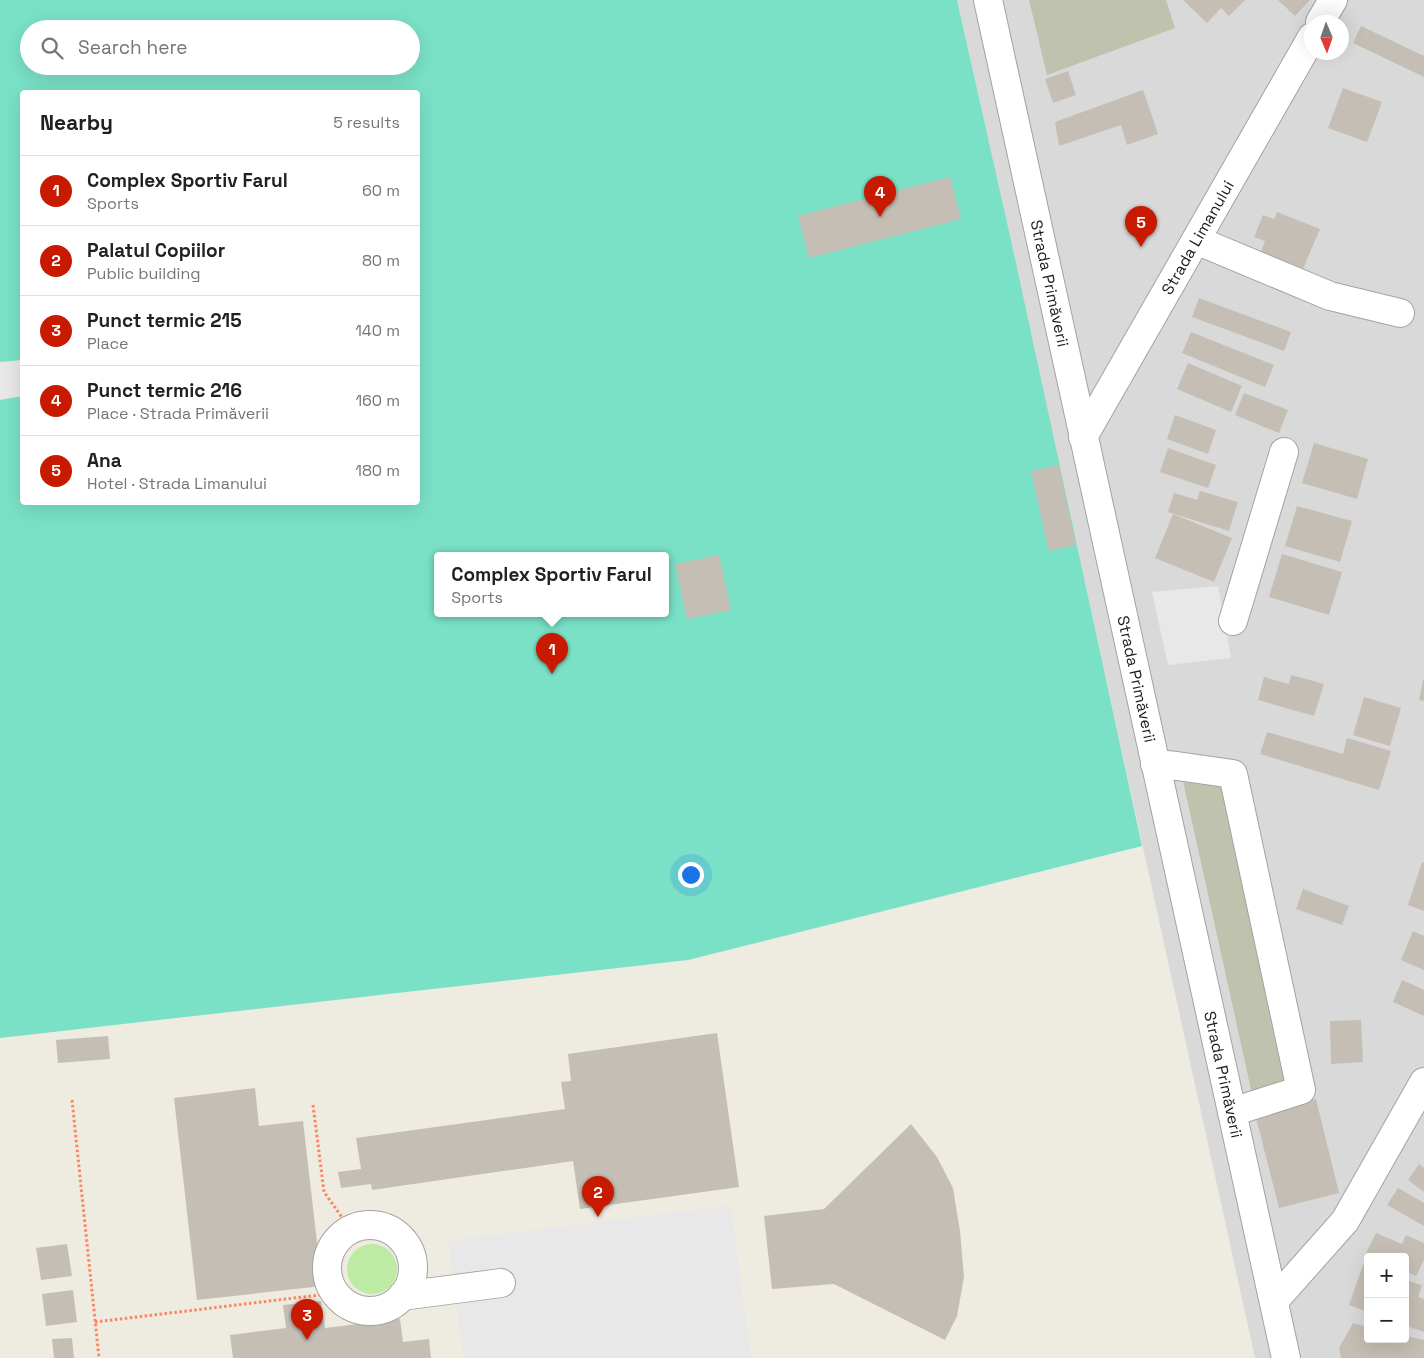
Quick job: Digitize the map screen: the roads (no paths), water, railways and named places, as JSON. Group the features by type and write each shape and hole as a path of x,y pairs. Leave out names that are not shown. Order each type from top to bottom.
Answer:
{"street":[{"name":"Strada Primăverii","path":"988,0 1286,1358"},
{"path":"1324,15 1333,0"},
{"name":"Strada Limanului","path":"1083,436 1304,51"},
{"path":"1196,240 1330,296 1400,313"},
{"path":"1233,621 1284,452"},
{"path":"1156,764 1233,774 1301,1090 1232,1112"},
{"path":"1274,1301 1345,1221 1424,1082"},
{"path":"402,1296 411,1280 413,1267 411,1253 404,1241 393,1231 379,1226 365,1225 350,1230 339,1238 331,1251 327,1265 329,1280 336,1293 345,1302 357,1308 371,1310 384,1308 396,1302 402,1296 501,1283"}],"place":[{"name":"Punct termic 216","path":"880,217"},
{"name":"Ana","path":"1141,247"},
{"name":"Complex Sportiv Farul","path":"552,674"},
{"name":"Palatul Copiilor","path":"598,1217"},
{"name":"Punct termic 215","path":"307,1340"}]}
